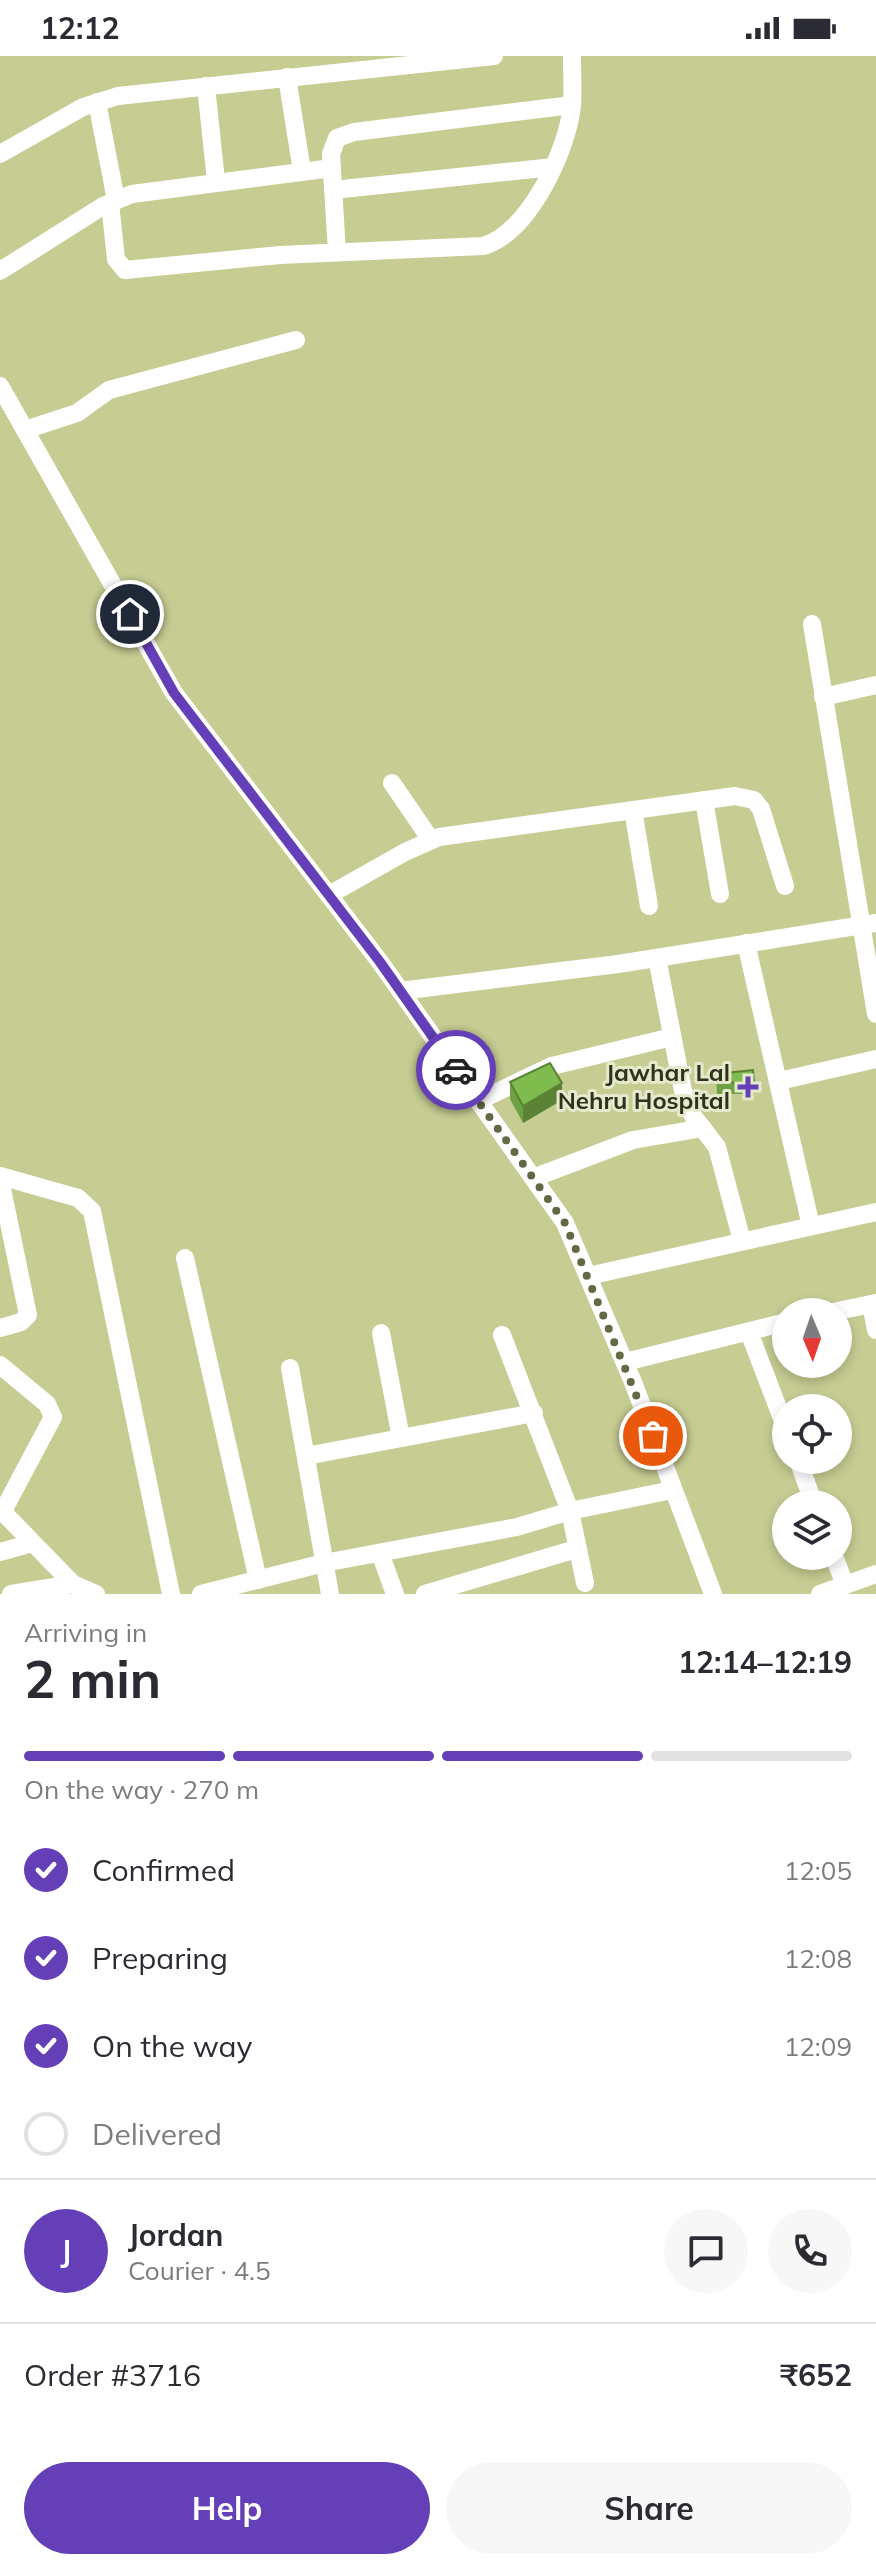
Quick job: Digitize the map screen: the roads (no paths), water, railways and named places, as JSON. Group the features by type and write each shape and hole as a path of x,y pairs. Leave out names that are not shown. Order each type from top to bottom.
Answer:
{"street":[{"path":"0,154 97,102 206,86 448,58 494,56"},
{"path":"97,102 113,201 116,259 125,270 337,252 483,246 498,242 518,227 553,167 572,105 572,56"},
{"path":"287,77 302,171"},
{"path":"206,86 216,181"},
{"path":"337,252 333,144 345,134 572,105"},
{"path":"333,190 553,167"},
{"path":"0,271 113,201 156,189 332,168"},
{"path":"25,430 77,413 109,390 296,340"},
{"path":"0,386 174,693 400,991 565,1223 625,1362 713,1594"},
{"path":"812,624 823,697 868,924 876,1014"},
{"path":"823,697 876,685"},
{"path":"392,783 431,840"},
{"path":"329,895 431,840 735,796 754,800 769,824 785,886"},
{"path":"704,800 720,894"},
{"path":"633,810 649,906"},
{"path":"400,991 657,958 868,924"},
{"path":"746,943 811,1226"},
{"path":"657,958 688,1106 717,1147 742,1241"},
{"path":"478,1101 552,1066 672,1037"},
{"path":"779,1081 876,1059"},
{"path":"533,1178 633,1140 703,1128"},
{"path":"0,1328 21,1322 28,1315 0,1177 78,1198 92,1211 171,1594"},
{"path":"588,1276 876,1212"},
{"path":"185,1258 258,1580"},
{"path":"852,1308 873,1304 876,1330"},
{"path":"625,1362 772,1326"},
{"path":"749,1332 773,1394"},
{"path":"381,1333 401,1438"},
{"path":"502,1335 570,1511 585,1583"},
{"path":"0,1365 47,1404 53,1417 1,1510 73,1584 96,1594"},
{"path":"290,1368 330,1594"},
{"path":"306,1456 534,1413"},
{"path":"202,1594 324,1563 517,1527 570,1511 672,1490"},
{"path":"0,1552 32,1543"},
{"path":"425,1594 576,1549"},
{"path":"380,1553 395,1594"},
{"path":"839,1570 845,1585"},
{"path":"820,1594 876,1574"},
{"path":"18,1593 73,1584"}],"place":[{"name":"Jawhar Lal Nehru Hospital","path":"748,1087"}]}
